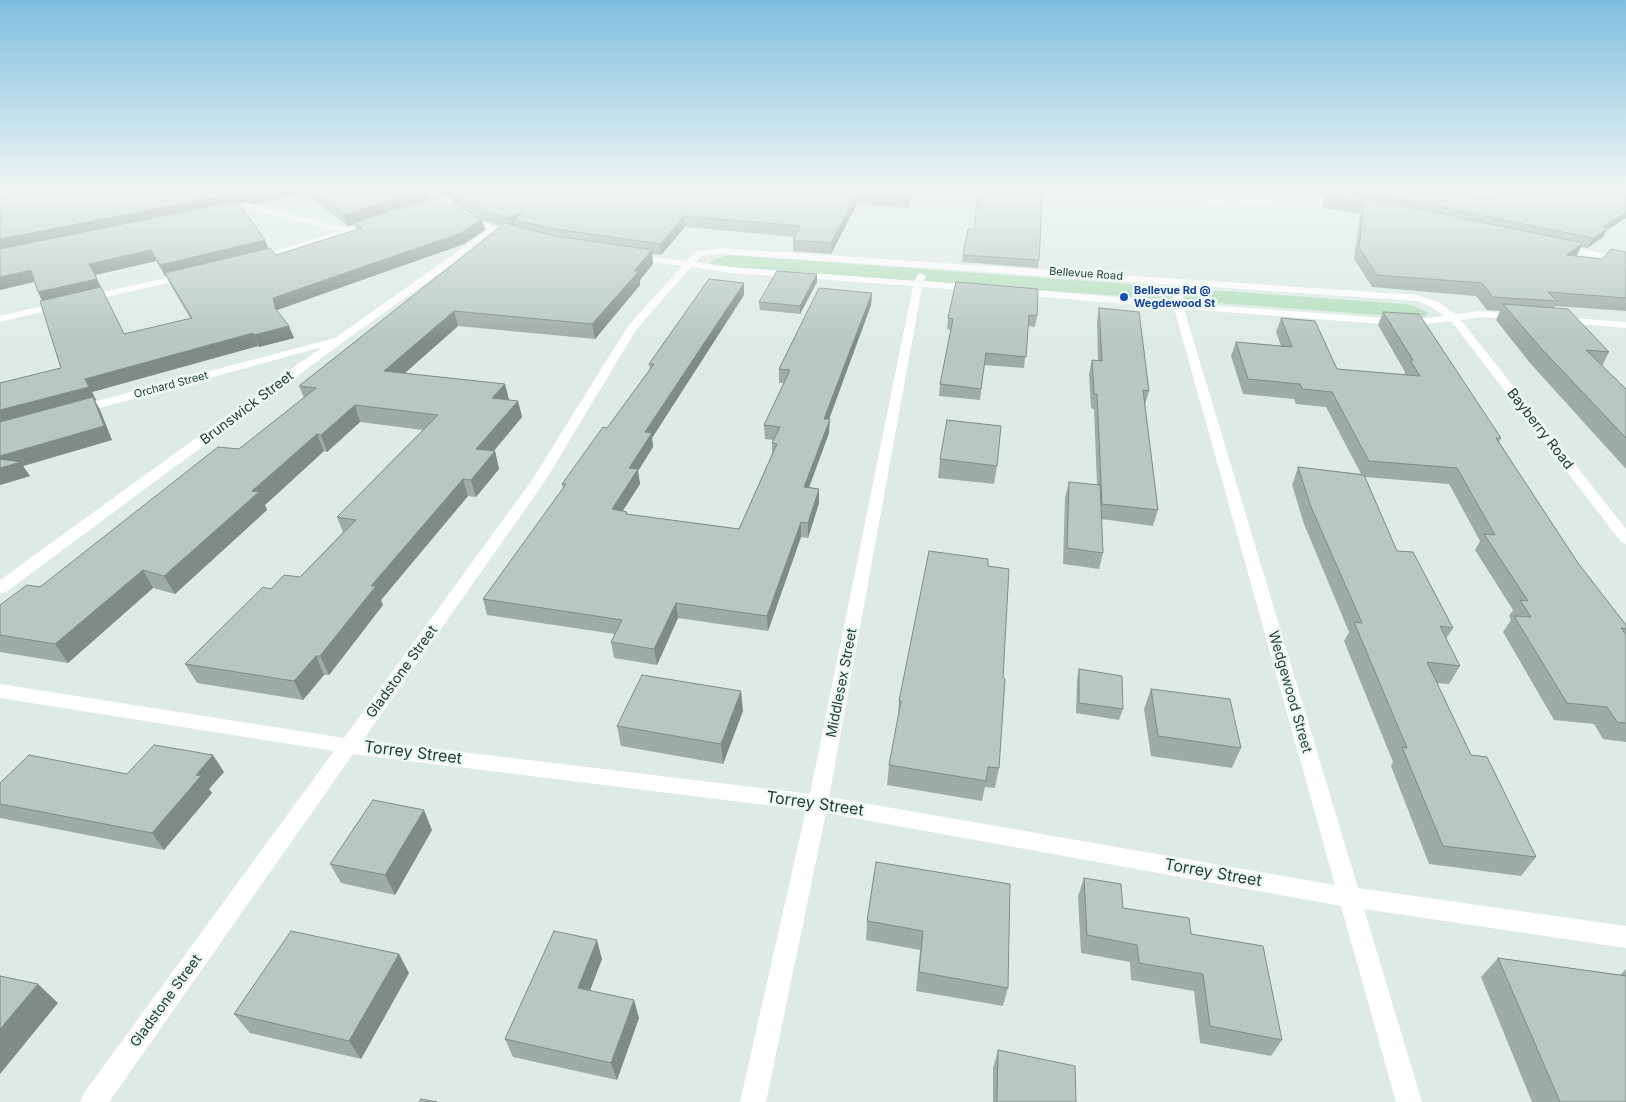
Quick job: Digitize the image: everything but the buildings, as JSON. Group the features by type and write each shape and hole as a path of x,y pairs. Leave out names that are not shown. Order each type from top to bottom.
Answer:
{"street":[{"path":"249,262 325,238"},
{"name":"Brunswick Street","path":"0,588 342,338 483,238"},
{"path":"1549,245 1626,261"},
{"name":"Bellevue Road","path":"688,265 698,254 721,251 1179,281 1417,298 1434,304 1454,318"},
{"path":"623,255 688,265 987,289"},
{"name":"Middlesex Street","path":"753,1102 818,803 918,284 927,264"},
{"name":"Gladstone Street","path":"93,1102 350,746 538,481 632,328 688,265"},
{"path":"0,319 201,272"},
{"name":"Wedgewood Street","path":"1179,281 1178,306 1410,1102"},
{"name":"Bellevue Road","path":"1006,291 1412,323 1481,314 1529,318"},
{"name":"Bayberry Road","path":"1454,318 1626,540"},
{"path":"1548,319 1626,325"},
{"name":"Orchard Street","path":"67,413 342,338"},
{"name":"Torrey Street","path":"0,691 350,746 818,803 1349,897 1626,937"}],"green space":[{"path":"728,255 1390,303 1411,305 1429,313 1424,317 1395,316 714,266 709,262"}],"place":[{"name":"Bellevue Rd @ Wegdewood St","path":"1124,297"}]}
